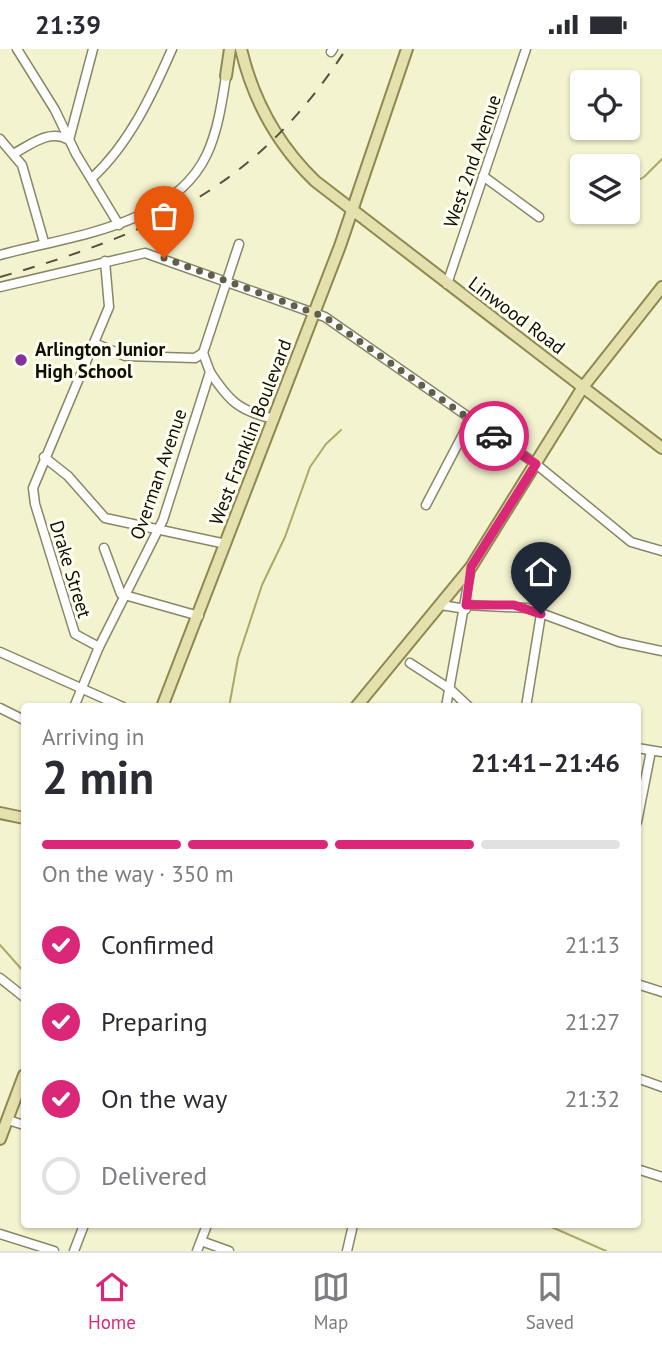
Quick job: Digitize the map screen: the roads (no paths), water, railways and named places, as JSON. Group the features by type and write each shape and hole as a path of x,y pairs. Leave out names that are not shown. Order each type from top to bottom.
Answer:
{"main road":[{"path":"227,70 230,49"},
{"name":"West Franklin Boulevard","path":"164,703 352,211 407,49"},
{"path":"227,70 241,51"},
{"name":"Linwood Road","path":"241,51 265,115 293,157 352,211 662,448"},
{"path":"227,70 234,67 246,68"},
{"path":"359,703 471,567 583,387 660,294"},
{"path":"0,813 21,817"},
{"path":"1,1135 21,1083"}],"street":[{"path":"17,49 55,110 69,140 119,225"},
{"path":"69,140 93,49"},
{"path":"92,178 124,141 172,49"},
{"name":"West 2nd Avenue","path":"447,284 526,49"},
{"path":"0,255 119,225 164,202 193,176 208,152 227,70"},
{"path":"15,153 51,134 58,134 69,140"},
{"path":"0,139 15,153 27,179 44,242"},
{"path":"484,176 539,217"},
{"path":"93,343 133,357 195,358 203,353 239,244"},
{"path":"0,287 105,261 153,254 325,317 536,464 631,542 662,551"},
{"path":"105,261 109,307 44,457 68,476 104,518 226,544"},
{"path":"203,353 222,392 237,406 274,419"},
{"name":"Overman Avenue","path":"76,703 99,647 159,531 210,372"},
{"path":"426,505 471,419"},
{"name":"Drake Street","path":"44,457 34,485 35,504 75,634 99,647"},
{"path":"104,548 119,590 126,596 199,616"},
{"path":"447,703 471,567"},
{"path":"441,605 514,605 620,642 662,651"},
{"path":"527,703 541,614"},
{"path":"0,652 114,703"},
{"path":"410,663 450,689 465,703"},
{"path":"0,708 21,718"},
{"path":"641,749 662,752"},
{"path":"641,802 651,751"},
{"path":"0,978 21,995"},
{"path":"641,985 662,992"},
{"path":"641,1079 662,1087"},
{"path":"8,1120 21,1124"},
{"path":"641,1169 662,1177"},
{"path":"75,1251 83,1228"},
{"path":"197,1251 206,1228"},
{"path":"346,1251 352,1228"},
{"path":"0,1234 54,1251"},
{"path":"201,1241 229,1251"}],"waterway":[{"path":"640,179 662,159"},
{"path":"230,703 238,658 262,585 285,537 310,467 326,444 341,430"},
{"path":"0,945 21,969"},
{"path":"554,1228 606,1251"}],"railway":[{"path":"0,277 106,242 197,199 237,171 276,137 312,97 346,49"}],"place":[{"name":"Arlington Junior High School","path":"21,360"}]}
